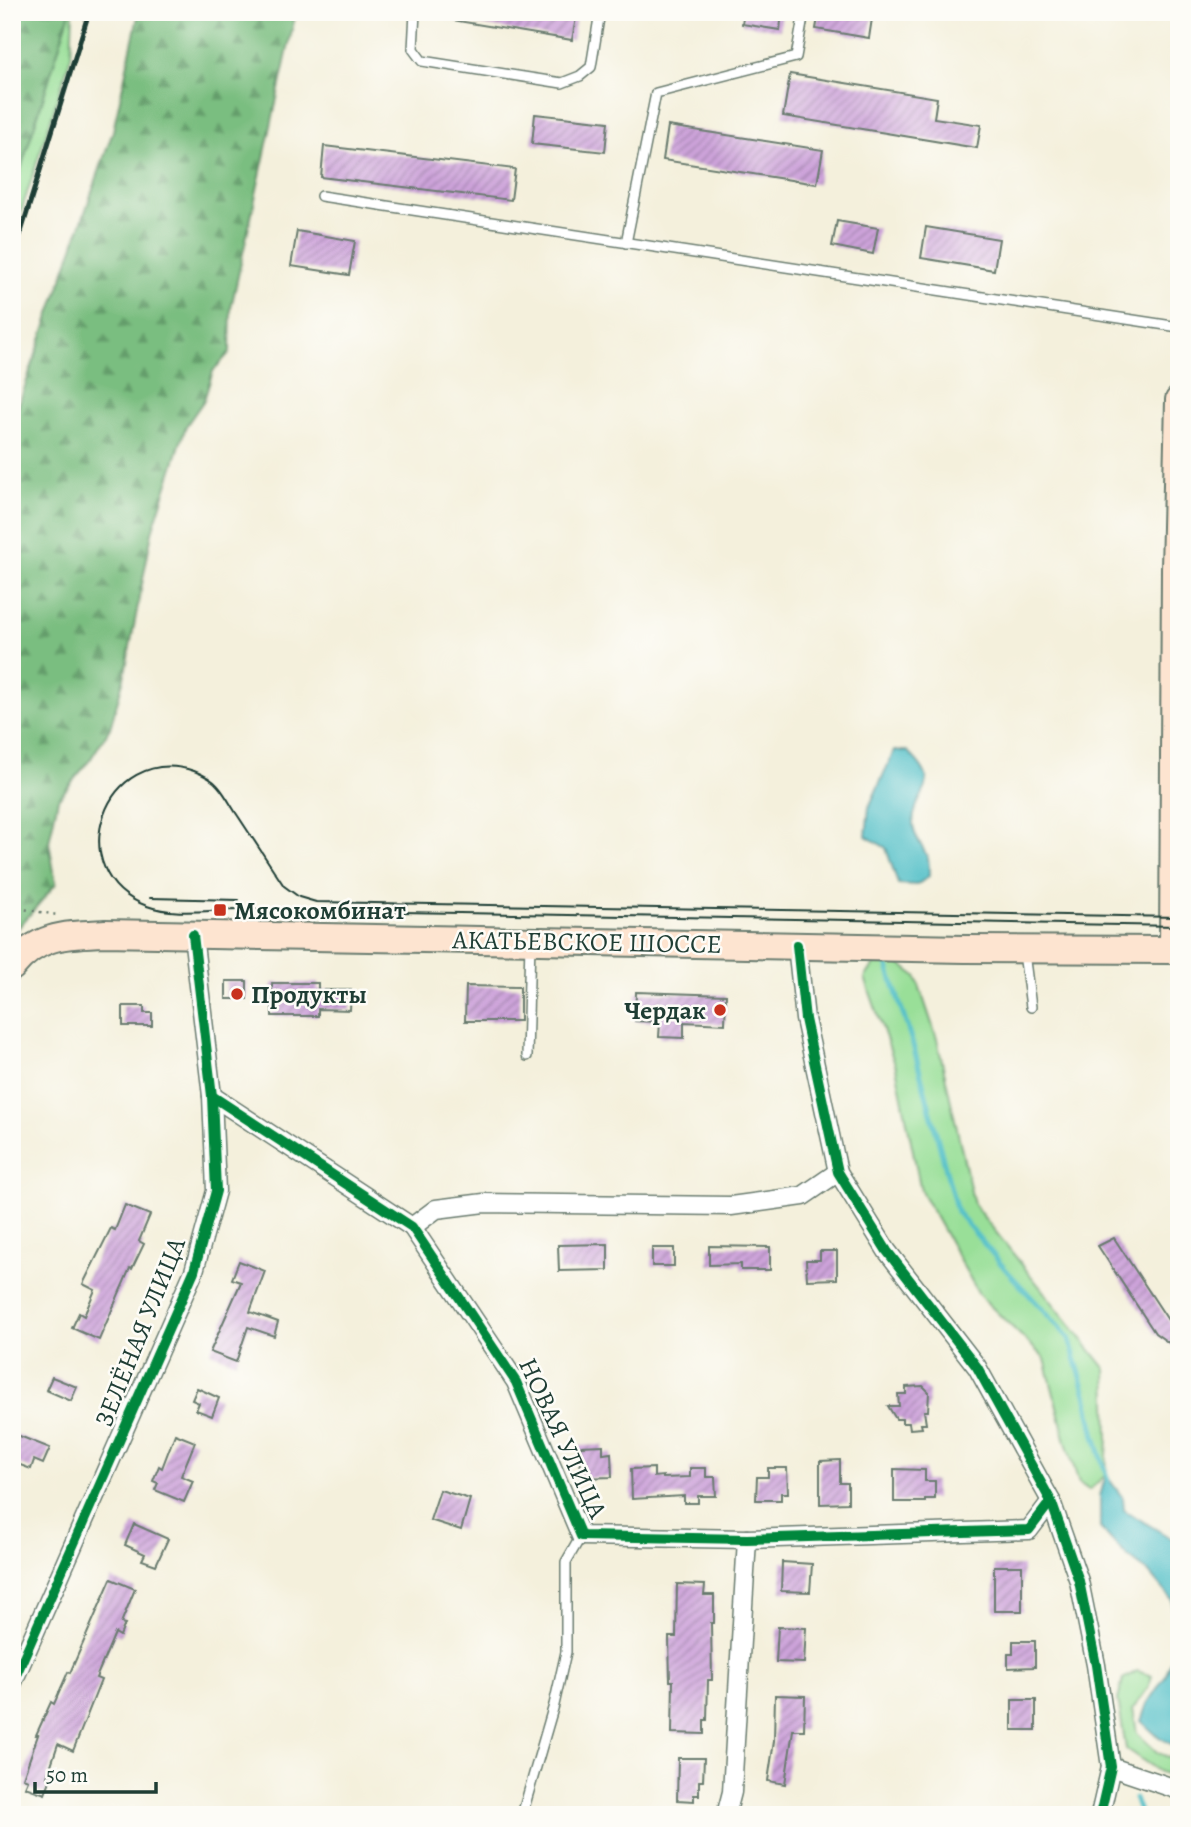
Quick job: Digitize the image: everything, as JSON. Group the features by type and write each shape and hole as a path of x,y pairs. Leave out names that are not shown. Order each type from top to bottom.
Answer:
{"main road":[{"name":"АКАТЬЕВСКОЕ ШОССЕ","path":"12,967 25,951 43,941 66,935 105,933 1173,950 1175,569 1179,400"}],"street":[{"name":"ЗЕЛЁНАЯ УЛИЦА","path":"12,1684 194,1271 216,1191 212,1096 193,935"},
{"path":"797,945 805,1019 838,1172 887,1251 978,1367 1051,1501 1079,1581 1096,1665 1111,1767 1100,1815"},
{"name":"НОВАЯ УЛИЦА","path":"212,1096 412,1227 516,1382 581,1536 747,1539 1029,1530 1051,1501"},
{"path":"412,1227 436,1209 484,1203 731,1206 803,1196 838,1172"},
{"path":"726,1815 732,1792 747,1539"},
{"path":"1111,1767 1179,1790"}],"lane":[{"path":"415,12 413,49 422,61 562,83 580,76 591,67 600,12"},
{"path":"626,243 656,93 796,57 804,12"},
{"path":"321,196 1179,327"},
{"path":"527,1056 531,941"},
{"path":"1023,949 1031,1007"},
{"path":"522,1815 566,1653 566,1562 581,1536"}],"green space":[{"path":"12,12 70,12 12,197"},
{"path":"70,12 73,12 71,56 12,240 12,197"},
{"path":"139,12 296,12 231,308 230,352 213,371 204,400 186,426 152,532 124,678 110,728 90,760 58,799 49,842 56,884 12,935 12,424 113,131"},
{"path":"877,960 896,961 916,976 937,1039 974,1205 1106,1369 1106,1475 1089,1490 1079,1483 1045,1359 980,1296 921,1191 896,1067 865,978"},
{"path":"1137,1671 1152,1676 1148,1688 1133,1709 1137,1733 1158,1753 1179,1761 1179,1778 1160,1772 1126,1749 1118,1700 1123,1679"}],"water":[{"path":"894,751 907,751 919,763 927,781 913,824 928,859 929,876 917,885 898,884 886,848 866,836 869,807"},
{"path":"1106,1475 1123,1498 1124,1510 1179,1543 1179,1749 1156,1735 1141,1721 1147,1704 1165,1676 1174,1654 1172,1600 1148,1572 1127,1556 1100,1528 1100,1496"}],"building":[{"path":"446,12 577,12 572,40 446,19"},
{"path":"744,12 782,12 780,30 742,24"},
{"path":"819,12 873,12 869,38 816,29"},
{"path":"790,74 937,98 934,118 981,125 977,148 783,116"},
{"path":"535,114 608,122 605,152 532,144"},
{"path":"668,126 823,150 817,184 663,160"},
{"path":"324,146 515,169 511,200 321,177"},
{"path":"837,221 878,228 873,254 832,246"},
{"path":"926,227 999,239 994,270 921,258"},
{"path":"297,231 355,241 349,275 291,266"},
{"name":"Продукты","path":"226,981 247,981 247,999 226,999"},
{"path":"272,983 318,983 318,990 351,990 350,1010 318,1009 318,1016 272,1016"},
{"path":"466,986 520,987 520,1021 465,1021"},
{"path":"636,992 726,995 725,1024 684,1022 684,1038 659,1037 660,1022 635,1021"},
{"path":"123,1006 144,1006 144,1013 152,1013 152,1026 123,1026"},
{"path":"125,1205 150,1215 139,1241 144,1244 132,1269 130,1268 99,1340 72,1328 79,1313 84,1316 95,1290 83,1284 111,1228 115,1230"},
{"path":"1114,1238 1168,1320 1179,1328 1179,1350 1155,1333 1098,1246"},
{"path":"608,1244 608,1270 559,1271 558,1245"},
{"path":"709,1246 770,1247 770,1270 741,1270 741,1264 709,1265"},
{"path":"652,1248 674,1248 674,1266 652,1266"},
{"path":"820,1251 837,1251 837,1279 807,1280 806,1260 820,1260"},
{"path":"239,1261 265,1271 250,1312 278,1322 274,1336 248,1327 236,1362 210,1352 241,1282 232,1279"},
{"path":"52,1377 77,1387 71,1401 46,1390"},
{"path":"923,1386 929,1392 928,1411 924,1411 926,1424 921,1424 922,1428 910,1429 909,1423 896,1419 888,1406 899,1406 898,1394 906,1394 906,1387"},
{"path":"197,1388 219,1398 212,1416 196,1410 199,1403 192,1400"},
{"path":"12,1433 50,1448 43,1464 34,1460 31,1469 12,1462"},
{"path":"175,1434 195,1442 181,1476 193,1481 184,1502 155,1490 158,1483 153,1481 159,1466 162,1468"},
{"path":"603,1445 603,1454 611,1453 612,1477 581,1478 580,1446"},
{"path":"840,1460 840,1483 848,1483 848,1503 820,1504 820,1461"},
{"path":"654,1468 654,1477 663,1478 690,1477 690,1468 706,1468 706,1477 715,1477 716,1496 698,1496 698,1503 684,1503 684,1496 632,1499 631,1469"},
{"path":"768,1468 787,1468 788,1493 781,1493 781,1500 756,1500 757,1477 768,1477"},
{"path":"894,1469 925,1470 925,1481 935,1481 935,1499 925,1499 925,1502 894,1502"},
{"path":"440,1490 470,1499 461,1530 430,1520"},
{"path":"134,1524 168,1539 156,1565 142,1560 145,1554 125,1545"},
{"path":"782,1562 812,1564 810,1592 781,1591"},
{"path":"994,1566 1022,1566 1022,1611 994,1611"},
{"path":"111,1579 135,1589 121,1623 125,1624 120,1636 115,1633 96,1678 101,1680 73,1751 58,1744 47,1777 51,1778 45,1794 25,1787 28,1780 23,1778 36,1735 51,1702 54,1704 68,1672 70,1673"},
{"path":"677,1584 705,1585 704,1595 714,1595 714,1623 711,1623 712,1680 708,1680 704,1734 672,1733 673,1681 670,1681 669,1637 676,1637"},
{"path":"778,1627 806,1628 804,1663 776,1662"},
{"path":"1013,1641 1035,1641 1035,1667 1008,1668 1008,1654 1013,1654"},
{"path":"775,1695 805,1696 804,1730 793,1730 785,1784 768,1781 774,1741"},
{"path":"1012,1700 1036,1700 1036,1730 1012,1730"},
{"path":"678,1758 704,1758 703,1781 699,1781 699,1795 694,1795 694,1801 677,1800"}],"waterway":[{"path":"887,964 913,1045 957,1212 1069,1338 1108,1481"},
{"path":"1135,1798 1141,1815"}],"tram line":[{"path":"1179,917 316,902 299,897 284,886 216,784 194,771 163,767 137,775 117,792 104,815 99,841 104,867 120,890 147,906 169,911 340,911 1179,926"},
{"path":"150,898 239,900"}],"railway":[{"path":"12,261 89,12"}],"cycle path":[{"path":"12,1684 194,1271 216,1191 212,1096 193,935"},
{"path":"797,945 805,1019 838,1172 887,1251 977,1367 1051,1501 1079,1581 1096,1665 1111,1767 1100,1815"},
{"path":"212,1096 412,1227 516,1382 581,1536 747,1539 1029,1530 1051,1501"}],"place":[{"name":"Мясокомбинат","path":"220,910"},
{"name":"Продукты","path":"237,994"},
{"name":"Чердак","path":"720,1010"}]}
